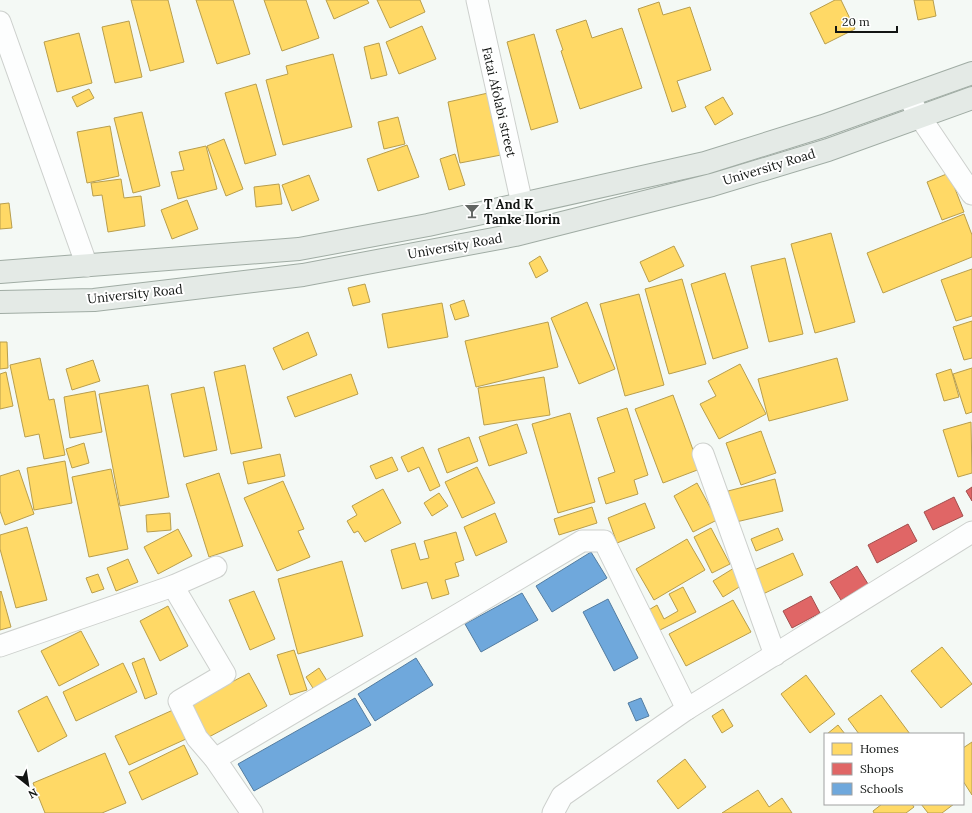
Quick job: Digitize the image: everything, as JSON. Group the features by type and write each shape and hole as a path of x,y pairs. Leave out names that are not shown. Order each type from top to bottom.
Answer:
{"main road":[{"name":"University Road","path":"0,272 299,249 428,225 705,163 908,96 972,73"},
{"name":"University Road","path":"0,302 94,300 303,275 515,235 712,185 828,150 972,98"}],"street":[{"name":"Fatai Afolabi street","path":"477,0 522,204"},
{"path":"0,22 87,266"},
{"path":"908,96 920,117 972,194"},
{"path":"703,454 775,655"},
{"path":"535,813 557,805 687,709 972,532"},
{"path":"214,759 582,541 604,541 687,709"},
{"path":"0,646 173,586 216,567"},
{"path":"173,586 225,674 179,701 197,738 214,759 252,813"}],"building: Homes":[{"path":"131,0 168,0 184,62 150,71"},
{"path":"196,0 233,0 250,54 217,64"},
{"path":"264,0 306,0 319,38 282,51"},
{"path":"326,0 367,0 369,3 334,19"},
{"path":"377,0 420,0 425,12 390,28"},
{"path":"835,0 841,0 855,29 825,44 810,13"},
{"path":"914,0 933,0 936,16 918,20"},
{"path":"659,2 663,15 690,7 711,70 677,81 686,107 672,112 638,9"},
{"path":"586,20 592,38 622,28 642,88 580,109 561,51 563,50 556,30"},
{"path":"129,21 142,77 115,83 102,27"},
{"path":"422,26 436,59 399,74 386,42"},
{"path":"79,33 92,83 57,92 44,42"},
{"path":"534,34 558,122 531,130 507,42"},
{"path":"379,43 387,75 371,79 364,47"},
{"path":"333,54 352,127 283,145 266,80 288,74 286,66"},
{"path":"256,84 276,155 245,164 225,93"},
{"path":"89,89 94,98 77,107 72,97"},
{"path":"488,93 501,155 460,163 448,102"},
{"path":"723,97 733,114 715,125 705,107"},
{"path":"142,112 160,186 133,193 114,118"},
{"path":"398,117 405,144 384,149 378,122"},
{"path":"110,126 119,176 87,183 77,132"},
{"path":"224,139 243,189 226,196 207,146"},
{"path":"407,145 419,177 378,191 367,159"},
{"path":"206,146 217,189 178,199 171,172 184,170 179,152"},
{"path":"455,154 465,185 449,190 440,159"},
{"path":"949,173 964,212 942,220 927,182"},
{"path":"309,175 319,200 292,211 282,185"},
{"path":"121,179 124,198 141,196 145,226 108,232 102,195 93,196 91,183"},
{"path":"279,184 282,204 256,207 254,187"},
{"path":"187,200 198,229 172,239 161,210"},
{"path":"9,203 12,228 0,229 0,204"},
{"path":"964,214 972,235 972,257 883,293 867,253"},
{"path":"831,233 855,322 815,333 791,244"},
{"path":"674,246 684,266 649,282 640,262"},
{"path":"540,256 548,271 536,278 529,263"},
{"path":"785,258 803,334 769,342 751,266"},
{"path":"972,269 972,316 956,321 941,280"},
{"path":"725,273 748,348 713,359 691,284"},
{"path":"682,279 706,364 669,374 645,289"},
{"path":"365,284 370,302 353,306 348,288"},
{"path":"639,294 664,385 625,396 600,304"},
{"path":"464,300 469,316 455,320 450,305"},
{"path":"587,302 615,369 579,384 551,318"},
{"path":"442,303 448,337 388,348 382,314"},
{"path":"972,321 972,358 964,360 953,327"},
{"path":"548,322 558,367 476,387 465,341"},
{"path":"308,332 317,355 283,370 273,348"},
{"path":"0,342 7,342 8,368 0,369"},
{"path":"40,358 49,400 54,399 65,455 44,459 39,434 25,437 10,365"},
{"path":"837,358 848,400 769,421 758,379"},
{"path":"93,360 100,381 72,390 66,369"},
{"path":"740,364 766,414 719,439 700,404 716,396 708,381"},
{"path":"245,365 262,448 231,454 214,372"},
{"path":"972,368 972,412 966,414 953,374"},
{"path":"951,369 959,397 944,401 936,374"},
{"path":"6,372 13,406 0,409 0,374"},
{"path":"351,374 358,394 295,417 287,397"},
{"path":"544,377 550,415 484,425 478,388"},
{"path":"148,385 169,497 120,506 99,394"},
{"path":"204,387 217,450 184,457 171,394"},
{"path":"95,391 102,432 70,438 64,397"},
{"path":"673,395 700,469 663,483 635,409"},
{"path":"627,408 648,475 634,480 638,494 606,504 598,478 615,472 597,418"},
{"path":"570,413 595,502 558,513 532,424"},
{"path":"971,422 972,473 958,477 943,430"},
{"path":"517,424 527,453 489,466 479,437"},
{"path":"761,431 776,473 741,485 726,443"},
{"path":"469,437 478,461 447,473 438,449"},
{"path":"84,443 89,463 72,468 66,449"},
{"path":"423,447 440,486 430,491 419,467 408,472 401,457"},
{"path":"280,454 285,476 248,484 243,462"},
{"path":"392,457 398,470 376,479 370,466"},
{"path":"65,461 72,503 34,510 27,468"},
{"path":"477,467 495,503 462,518 445,482"},
{"path":"111,469 128,549 89,557 72,477"},
{"path":"19,470 34,514 5,525 0,511 0,476"},
{"path":"219,473 243,546 209,557 186,484"},
{"path":"775,479 783,511 736,522 728,491"},
{"path":"283,481 304,529 298,531 310,557 277,571 244,498"},
{"path":"697,483 717,520 693,532 674,496"},
{"path":"383,489 401,523 365,542 358,531 354,533 347,521 357,515 352,506"},
{"path":"439,493 448,506 432,516 424,503"},
{"path":"645,503 655,528 617,543 608,518"},
{"path":"592,507 597,523 559,535 554,519"},
{"path":"170,513 171,530 147,532 146,515"},
{"path":"495,513 507,542 476,556 464,527"},
{"path":"27,527 47,600 16,608 0,549 0,535"},
{"path":"711,528 730,564 712,573 694,537"},
{"path":"778,528 783,540 756,551 751,539"},
{"path":"178,529 192,556 158,574 144,547"},
{"path":"456,532 464,560 455,563 459,576 445,580 449,594 432,599 427,582 402,589 391,550 415,543 420,560 429,558 424,541"},
{"path":"687,539 705,570 654,600 636,569"},
{"path":"793,553 803,575 763,594 752,571"},
{"path":"128,559 138,582 116,591 107,568"},
{"path":"342,561 363,636 298,654 278,579"},
{"path":"734,568 744,584 723,597 713,581"},
{"path":"98,574 104,589 92,593 86,578"},
{"path":"683,587 696,612 658,631 647,611 657,605 664,619 678,611 669,594"},
{"path":"1,591 11,627 0,630 0,592"},
{"path":"254,591 275,639 250,650 229,600"},
{"path":"733,600 751,632 686,666 669,634"},
{"path":"168,606 188,646 160,661 140,621"},
{"path":"81,631 99,665 59,686 41,651"},
{"path":"942,647 972,684 941,708 911,671"},
{"path":"294,650 307,690 290,695 277,655"},
{"path":"144,658 157,694 145,699 132,663"},
{"path":"123,663 137,692 76,721 63,692"},
{"path":"319,668 329,684 316,693 306,677"},
{"path":"249,673 267,706 207,738 190,704"},
{"path":"806,675 835,714 810,733 781,694"},
{"path":"881,695 909,733 858,733 848,719"},
{"path":"47,696 67,736 38,752 18,711"},
{"path":"723,709 733,726 722,733 712,716"},
{"path":"173,710 186,739 129,765 115,736"},
{"path":"838,725 844,733 828,733"},
{"path":"972,742 972,795 964,783 964,747"},
{"path":"184,745 198,774 142,800 129,772"},
{"path":"105,753 126,803 102,813 45,813 33,783"},
{"path":"685,759 706,787 678,809 657,781"},
{"path":"758,790 769,807 782,798 792,813 722,813"},
{"path":"881,805 913,805 914,807 906,813 874,813 873,811"},
{"path":"922,805 953,805 942,813 928,813"}],"building: Shops":[{"path":"972,487 972,501 966,491"},
{"path":"954,497 963,516 933,530 924,512"},
{"path":"908,524 917,541 877,563 868,545"},
{"path":"857,566 868,584 841,600 830,582"},
{"path":"811,596 820,613 792,628 783,611"}],"building: Schools":[{"path":"591,552 607,578 552,612 536,586"},
{"path":"522,593 538,620 481,652 465,624"},
{"path":"608,599 638,658 614,671 583,612"},
{"path":"416,658 433,685 375,721 358,694"},
{"path":"355,698 371,725 254,791 238,764"},
{"path":"641,698 649,716 636,721 628,703"}],"place":[{"name":"T And K Tanke Ilorin","path":"472,211"}]}
